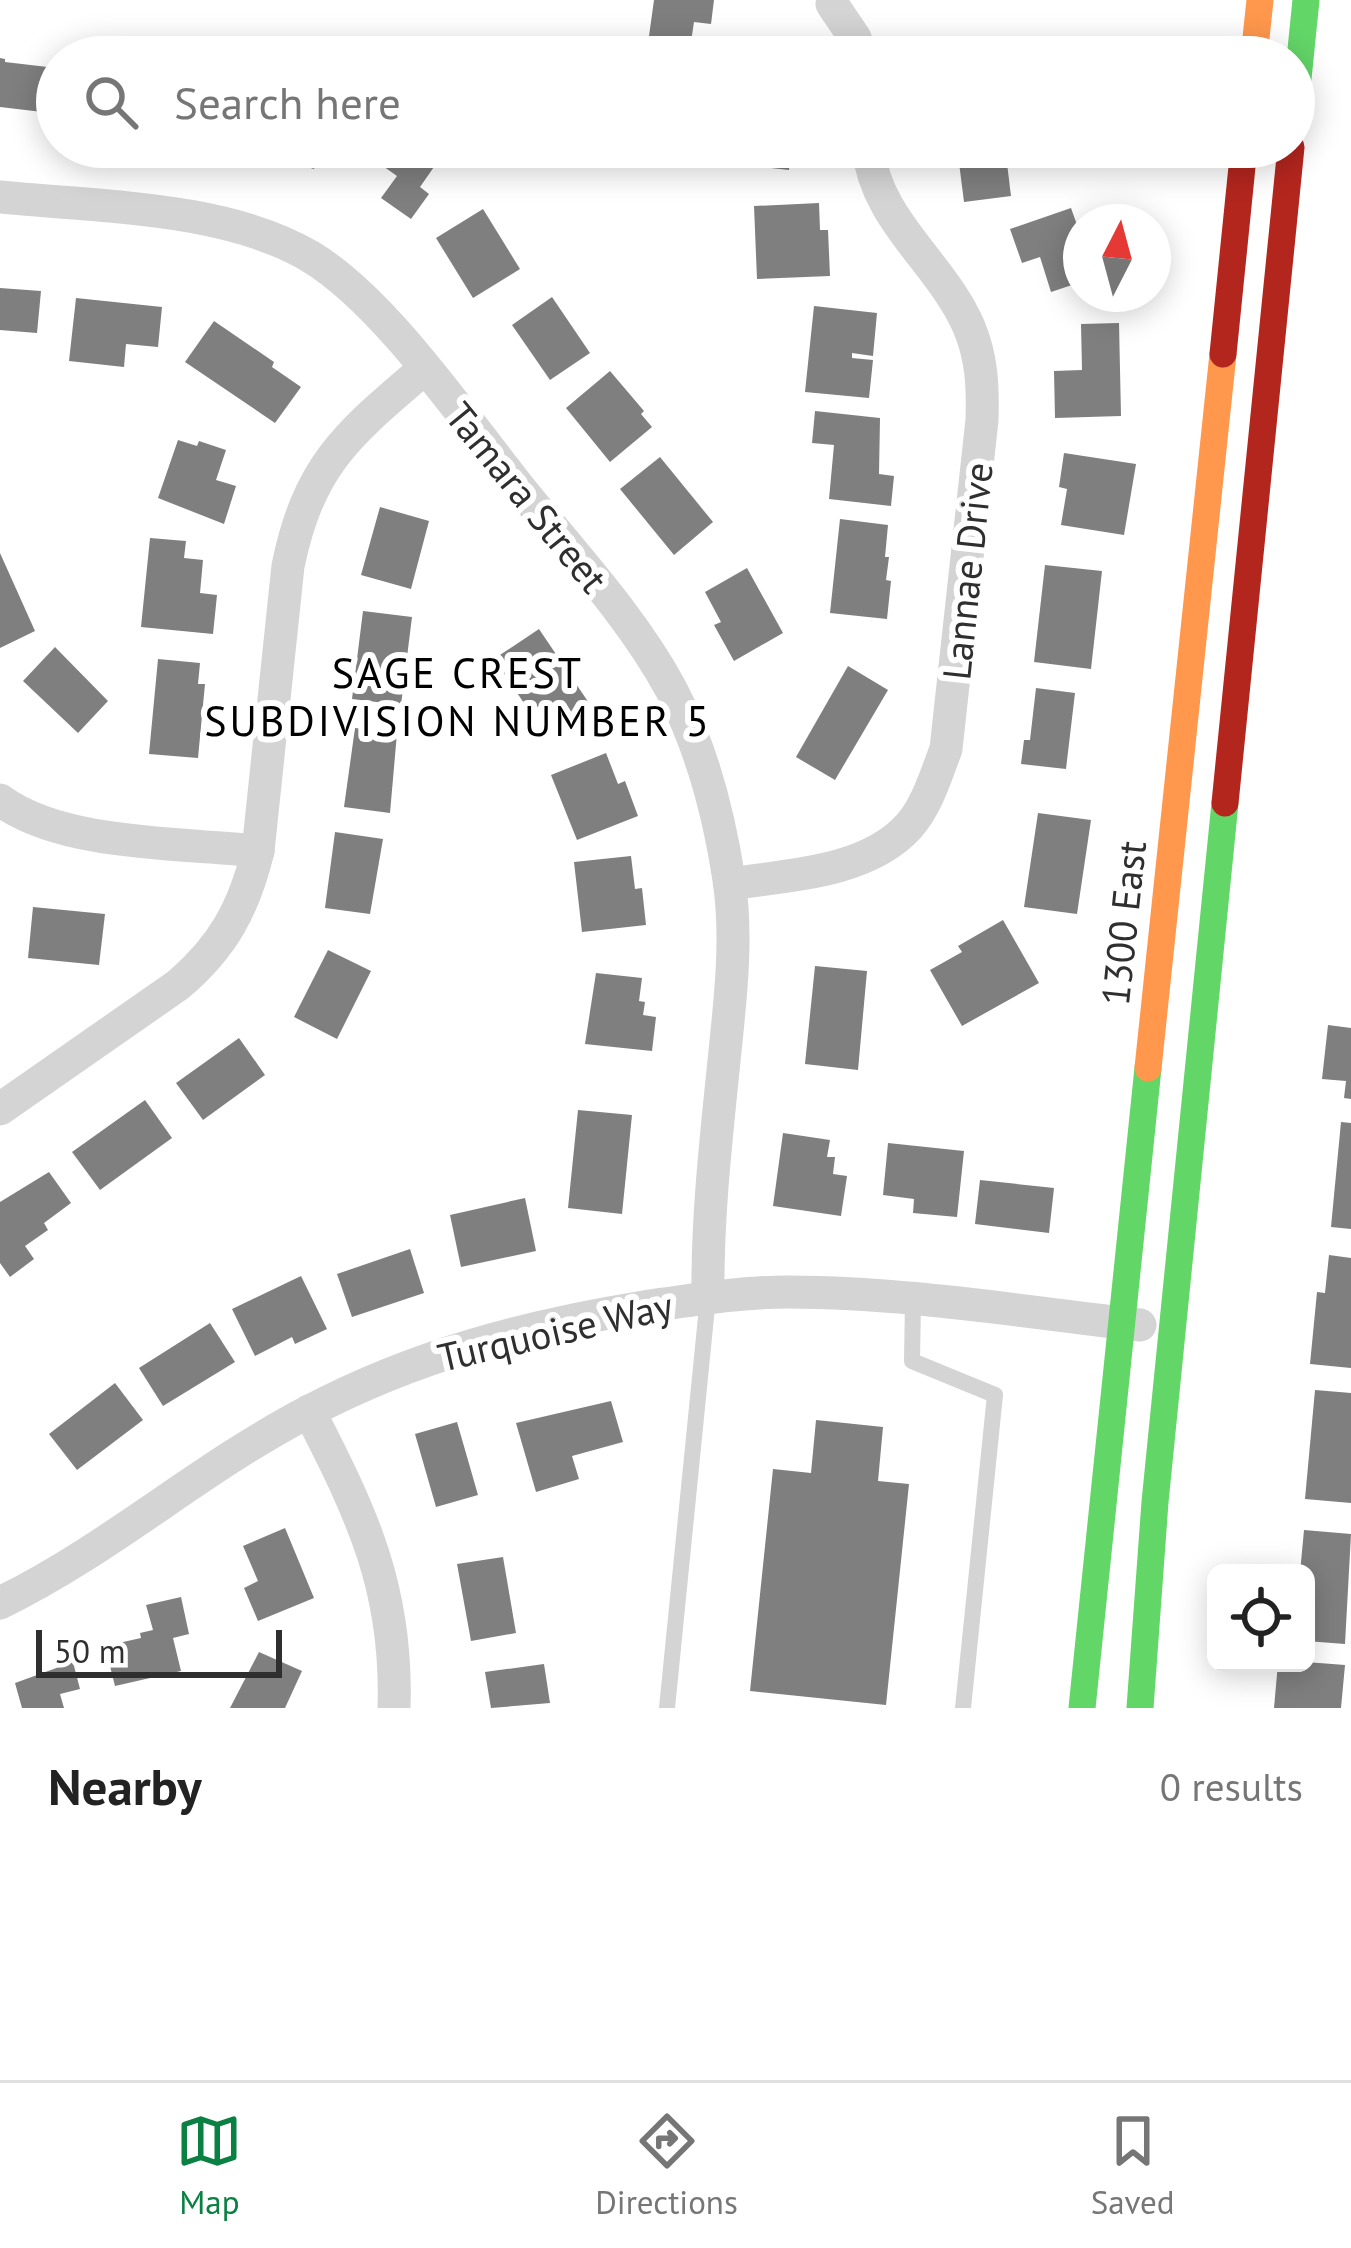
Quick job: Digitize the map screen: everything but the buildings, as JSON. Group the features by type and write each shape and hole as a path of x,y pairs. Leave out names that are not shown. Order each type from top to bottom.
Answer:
{"main road":[{"path":"1256,36 1260,0"},
{"path":"1302,36 1306,0"},
{"name":"1300 East","path":"1082,1708 1242,168"},
{"path":"1140,1708 1155,1502 1289,168"}],"street":[{"path":"832,4 854,36"},
{"name":"Lannae Drive","path":"730,884 840,864 877,850 908,827 931,789 946,749 982,420 983,371 968,326 944,285 898,226 878,190 873,168"},
{"name":"Tamara Street","path":"0,197 198,218 254,232 310,256 358,293 424,369 639,637 671,689 704,770 730,884 733,950 707,1226 708,1297"},
{"path":"0,1109 204,963 231,930 248,892 258,851 288,566 297,524 334,450 424,369"},
{"path":"0,800 45,825 80,833 258,851"},
{"name":"Turquoise Way","path":"0,1603 91,1550 213,1465 309,1411 401,1368 502,1335 708,1297 793,1292 1173,1329"},
{"path":"309,1411 380,1567 392,1633 394,1708"}],"lane":[{"path":"667,1708 708,1297"},
{"path":"913,1301 912,1361 994,1395 963,1708"}],"traffic: fast":[{"path":"1302,36 1306,0"},
{"path":"1140,1708 1155,1502 1225,803"},
{"path":"1082,1708 1148,1068"}],"traffic: slow":[{"path":"1256,36 1260,0"},
{"path":"1148,1068 1223,354"}],"traffic: jam":[{"path":"1223,354 1242,168"},
{"path":"1225,803 1289,168"}],"district":[{"name":"SAGE CREST SUBDIVISION NUMBER 5","path":"458,696"}]}
